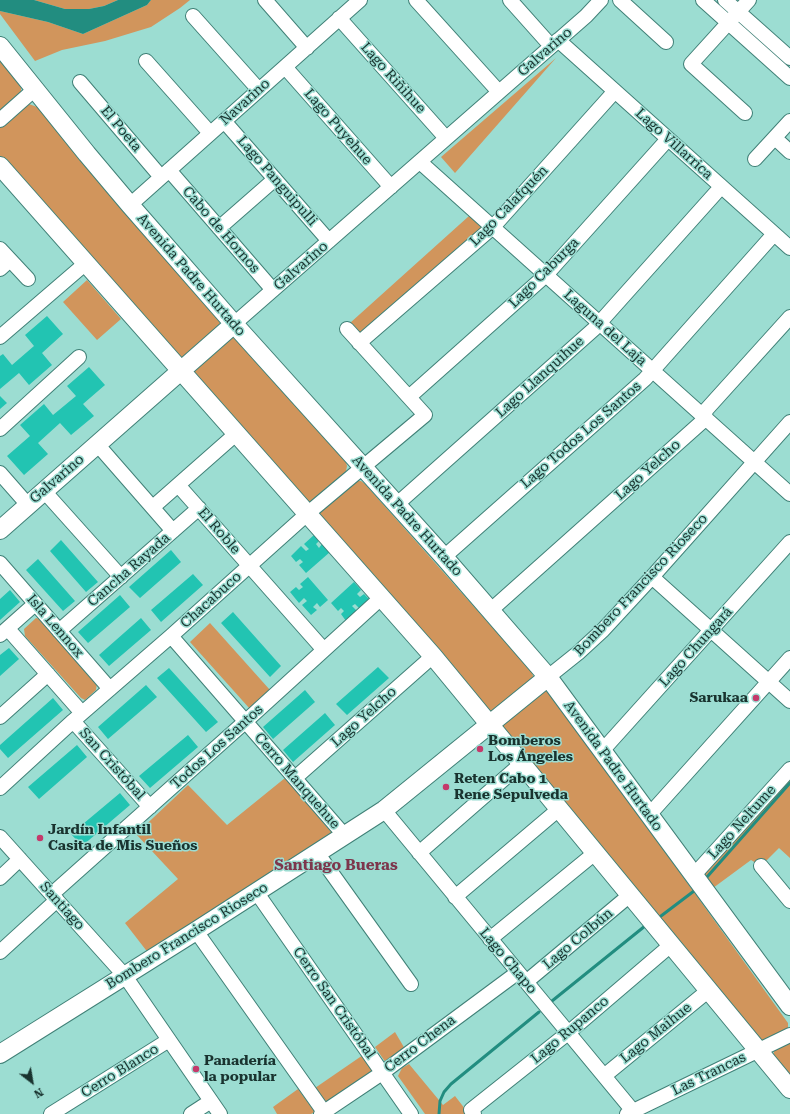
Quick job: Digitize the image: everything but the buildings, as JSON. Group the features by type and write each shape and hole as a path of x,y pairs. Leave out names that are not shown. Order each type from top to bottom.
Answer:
{"main road":[{"name":"Avenida Padre Hurtado","path":"0,46 130,205 234,324 491,610 548,677 790,1006"},
{"path":"0,166 433,656 790,1089"},
{"name":"Galvarino","path":"0,530 234,324"},
{"name":"Bombero Francisco Rioseco","path":"0,1054 257,893 384,810 548,677"}],"street":[{"path":"265,0 307,48"},
{"path":"416,0 499,92"},
{"name":"Lago Villarrica","path":"510,0 555,43 615,91 790,248"},
{"name":"Galvarino","path":"234,324 586,16 601,0"},
{"path":"620,0 666,42"},
{"path":"703,0 790,78"},
{"path":"725,0 790,58"},
{"path":"745,113 691,64 749,0"},
{"name":"Navarino","path":"130,205 307,48 356,1"},
{"path":"193,16 258,90"},
{"name":"Lago Riñihue","path":"340,18 446,138"},
{"path":"146,61 210,133"},
{"name":"Lago Puyehue","path":"285,66 391,187"},
{"name":"El Poeta","path":"80,82 165,174"},
{"path":"0,120 35,90"},
{"name":"Lago Calafquén","path":"360,343 492,227 615,91"},
{"name":"Lago Panguipulli","path":"224,121 329,241"},
{"path":"755,159 790,121"},
{"path":"774,138 790,152"},
{"name":"Lago Caburga","path":"409,397 546,275 668,139"},
{"name":"Laguna del Laja","path":"420,162 790,494"},
{"name":"Cabo de Hornos","path":"165,174 219,228 273,290"},
{"path":"219,228 275,179"},
{"name":"Lago Llanquihue","path":"396,504 594,329 721,187"},
{"name":"Lago Todos Los Santos","path":"444,557 645,379 774,234"},
{"path":"0,249 5,264 28,279"},
{"path":"0,337 86,263"},
{"name":"Lago Yelcho","path":"491,610 704,420 706,410 790,317"},
{"path":"347,329 409,397"},
{"path":"0,429 79,358"},
{"name":"Chacabuco","path":"0,788 307,514 425,414 409,397"},
{"name":"Bombero Francisco Rioseco","path":"548,677 592,641 652,577 790,422"},
{"path":"153,507 237,433"},
{"path":"97,444 173,531"},
{"path":"0,473 28,505"},
{"name":"El Roble","path":"178,485 324,650"},
{"path":"44,491 121,577"},
{"name":"Cancha Rayada","path":"59,631 199,508"},
{"name":"Lago Chungará","path":"602,751 790,542"},
{"name":"Isla Lennox","path":"0,563 110,689"},
{"path":"652,577 790,701"},
{"name":"Todos Los Santos","path":"0,952 54,897 150,807 381,598"},
{"path":"4,632 36,604"},
{"name":"San Cristóbal","path":"4,632 48,674 78,717 150,807"},
{"name":"Cerro Manquehue","path":"171,636 345,836"},
{"name":"Lago Yelcho","path":"295,778 433,656"},
{"path":"649,815 790,658"},
{"path":"0,717 48,674"},
{"path":"419,853 522,764"},
{"name":"Lago Neltume","path":"694,876 790,769"},
{"path":"455,897 559,809"},
{"name":"Lago Chapo","path":"384,810 604,1076 630,1113"},
{"name":"Santiago","path":"0,837 125,976 220,1114"},
{"path":"490,939 595,853"},
{"path":"318,854 411,984"},
{"path":"0,878 20,859"},
{"path":"761,866 790,901"},
{"name":"Cerro San Cristóbal","path":"257,893 411,1114"},
{"name":"Lago Colbún","path":"522,977 630,895"},
{"path":"196,931 323,1113"},
{"name":"Lago Rupanco","path":"474,1114 472,1110 568,1033 671,945"},
{"name":"Cerro Chena","path":"323,1113 522,977"},
{"name":"Lago Maihue","path":"604,1076 709,990"},
{"name":"Las Trancas","path":"630,1113 790,1035"},
{"name":"Cerro Blanco","path":"52,1114 169,1040"},
{"path":"190,1114 211,1101"}],"shaded area":[{"path":"0,0 34,0 65,9 89,9 104,6 118,0 151,0 147,5 83,34 48,22 0,11"},
{"path":"34,0 118,0 104,6 89,9 65,9"},
{"path":"151,0 190,0 151,27 105,41 62,50 35,61 0,14 0,11 48,22 83,34 147,5"},
{"path":"556,58 455,173 441,157"},
{"path":"0,59 19,83 21,93 0,114"},
{"path":"29,104 37,107 219,318 220,324 184,358 179,358 0,158 0,126"},
{"path":"469,216 486,228 363,335 350,323"},
{"path":"87,280 121,319 97,340 63,302"},
{"path":"229,337 235,338 345,459 347,466 343,475 310,502 305,501 193,371"},
{"path":"357,481 361,481 365,484 532,672 533,681 493,711 488,711 319,514 322,509"},
{"path":"36,618 40,619 97,683 96,690 85,700 81,698 25,636 24,629"},
{"path":"210,623 270,690 250,709 190,642"},
{"path":"545,690 550,692 553,696 788,1023 788,1029 786,1032 761,1041 501,727 503,719"},
{"path":"790,776 790,858 779,848 761,866 751,860 713,888 702,874"},
{"path":"285,778 333,834 149,954 125,923 178,879 136,834 188,785 227,825"},
{"path":"395,1032 405,1049 386,1063 375,1047"},
{"path":"790,1041 790,1082 773,1057 774,1051"},
{"path":"363,1055 374,1070 327,1103 315,1088"},
{"path":"409,1064 443,1105 455,1096 469,1114 425,1114 398,1076 402,1068"},
{"path":"298,1089 315,1112 311,1114 277,1114 273,1107"}],"waterway":[{"path":"707,877 790,783"},
{"path":"661,916 694,891"},
{"path":"552,1001 645,926"},
{"path":"439,1114 440,1101 444,1092 451,1084 539,1012"}],"place":[{"name":"Sarukaa","path":"756,698"},
{"name":"Bomberos Los Ángeles","path":"480,749"},
{"name":"Reten Cabo 1 Rene Sepulveda","path":"446,787"},
{"name":"Jardín Infantil Casita de Mis Sueños","path":"40,838"},
{"name":"Panadería la popular","path":"196,1069"}],"district":[{"name":"Santiago Bueras","path":"336,866"}]}
